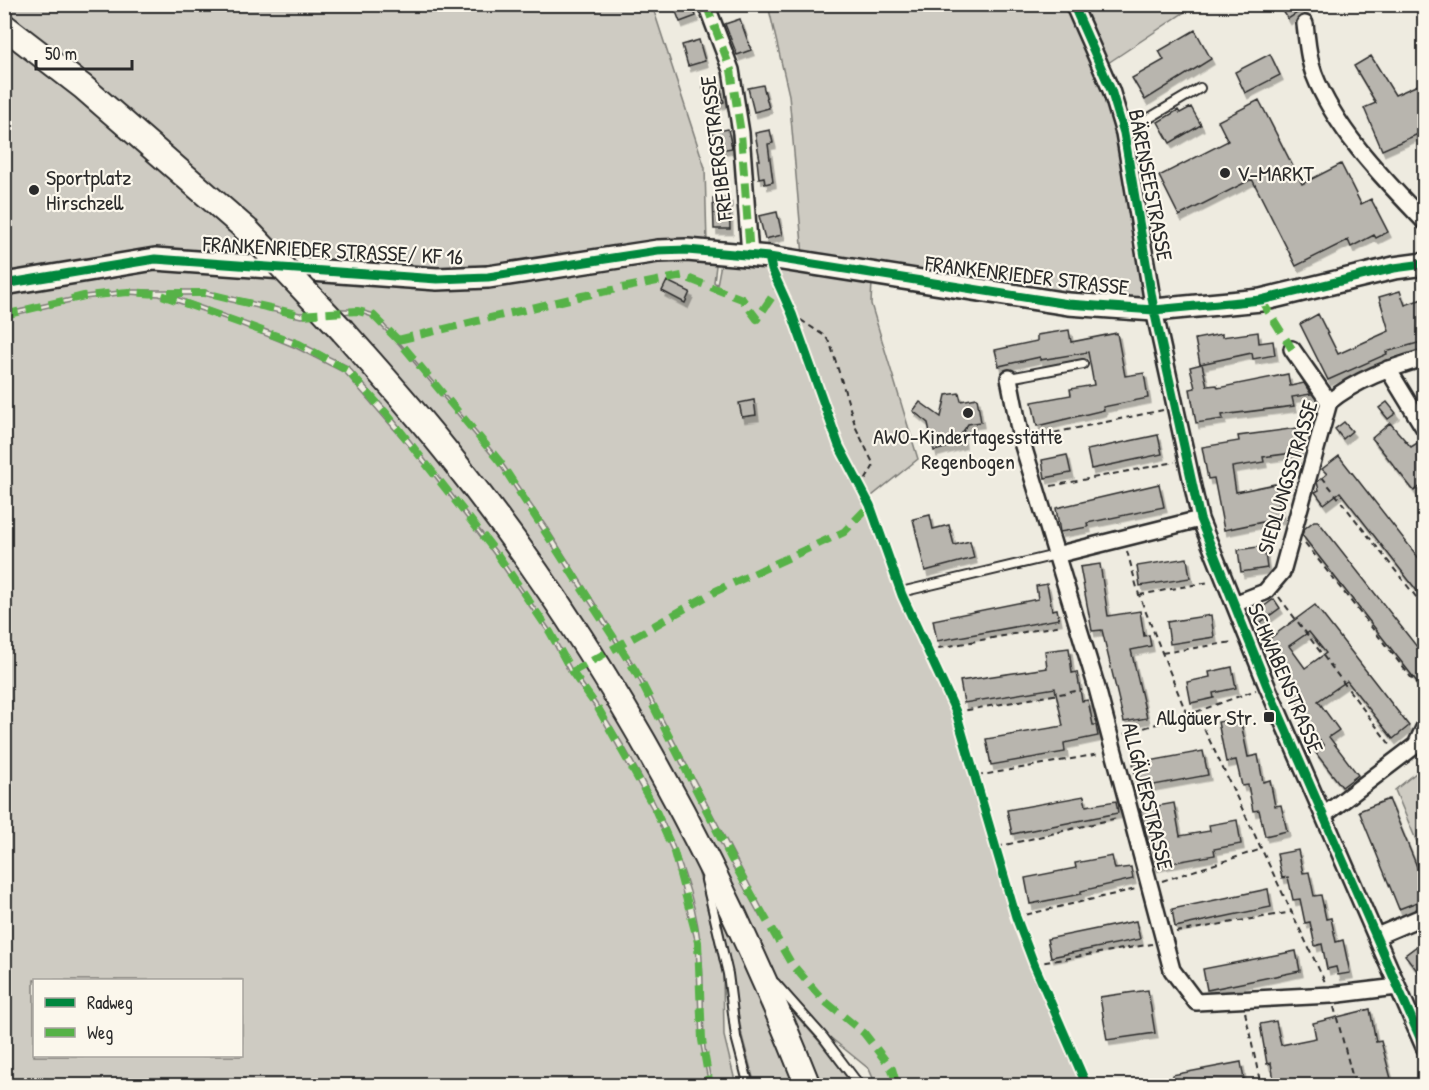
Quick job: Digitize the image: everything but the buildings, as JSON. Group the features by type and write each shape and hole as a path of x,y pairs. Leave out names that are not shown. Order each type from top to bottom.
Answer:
{"main road":[{"path":"4,26 83,87 247,230 343,331 461,470 594,659 645,742 697,837 755,960 808,1086"}],"street":[{"name":"FREIBERGSTRASSE","path":"706,4 731,70 741,133 750,255"},
{"name":"BÄRENSEESTRASSE","path":"1073,4 1111,90 1124,133 1154,310"},
{"path":"1305,24 1314,74 1333,112 1378,173 1425,221"},
{"name":"FRANKENRIEDER STRASSE","path":"658,250 750,255 1068,304 1154,310 1261,300 1394,268 1425,264"},
{"name":"FRANKENRIEDER STRASSE/ KF 16","path":"4,284 155,259 437,279 488,277 658,250"},
{"name":"SCHWABENSTRASSE","path":"1154,310 1200,519 1266,686 1425,1047"},
{"path":"1292,349 1329,402"},
{"name":"SIEDLUNGSSTRASSE","path":"1234,604 1265,592 1282,572 1329,402 1356,383 1388,369 1425,358"},
{"path":"1388,369 1425,428"},
{"name":"ALLGÄUERSTRASSE","path":"1009,378 1021,439 1097,688 1172,970 1196,1002 1331,995 1397,987"},
{"path":"1056,555 1200,519"},
{"path":"1324,815 1416,745 1425,728"},
{"path":"1377,936 1425,915"}],"lane":[{"path":"1124,133 1200,88"},
{"path":"1009,378 1083,364"},
{"path":"901,592 1056,555"},
{"path":"697,837 728,974 736,1037 750,1086"},
{"path":"755,960 823,1037 860,1086"}],"path":[{"path":"792,314 826,337 831,346 856,428 874,465 861,488"},
{"path":"1021,439 1175,407"},
{"path":"1036,489 1187,460"},
{"path":"1312,464 1425,607"},
{"path":"1294,529 1425,694"},
{"path":"1124,538 1139,595 1186,715"},
{"path":"1139,595 1224,579"},
{"path":"1270,586 1400,758"},
{"path":"928,650 1077,623"},
{"path":"1161,654 1248,639"},
{"path":"977,776 1112,745 1266,686"},
{"path":"956,712 1097,688"},
{"path":"1196,712 1331,995 1355,1086"},
{"path":"997,847 1131,815"},
{"path":"1034,964 1292,912"},
{"path":"1243,1000 1261,1086"}],"shaded area":[{"path":"4,5 652,5 705,168 707,245 487,272 297,264 254,223 5,17"},
{"path":"768,5 1069,5 1097,69 1120,134 1151,305 1069,298 803,256 789,95"},
{"path":"1077,5 1195,5 1105,65"},
{"path":"4,39 77,95 265,261 5,278"},
{"path":"717,257 714,282 717,285 722,258 769,266 776,288 791,315 838,446 866,501 899,593 951,709 974,777 1013,917 1030,965 1083,1085 876,1085 869,1069 826,1034 761,959 695,816 413,394 343,314 358,312 372,317 397,342 499,464 635,672 760,917 765,914 636,668 548,529 501,461 375,314 357,309 338,309 304,273 437,285 615,261"},
{"path":"155,264 273,272 313,312 300,313 203,290 129,290 84,295 5,313 5,289"},
{"path":"773,266 872,281 871,304 918,459 868,499 840,445 793,314 779,287"},
{"path":"128,294 159,296 225,319 296,348 345,373 432,473 493,553 548,633 569,673 597,710 652,809 672,852 696,943 700,1040 709,1085 5,1085 5,317 84,299"},
{"path":"171,295 202,295 301,318 316,317 398,403 588,660 572,670 551,631 496,551 387,410 348,366 299,342"},
{"path":"590,664 695,857 723,975 724,1036 736,1085 712,1085 703,1024 702,952 694,906 670,835 653,800 615,732 575,673"},
{"path":"1422,768 1424,771 1424,859 1395,790"},
{"path":"717,895 801,1085 755,1085 742,1036"},
{"path":"784,1002 819,1041 853,1085 815,1085"}],"marked path":[{"path":"706,4 731,70 741,133 750,255"},
{"path":"398,340 582,296 682,276 742,299 757,319 778,288"},
{"path":"4,315 84,296 129,292 159,294 299,344 347,370 386,413 495,551 550,632 572,672 598,708 655,809 674,852 698,942 702,1040 710,1086"},
{"path":"168,293 204,293 301,315 358,311 373,315 398,340 500,462 636,672 733,862 791,963 822,999 864,1033 892,1069 897,1086"},
{"path":"1261,300 1292,349"},
{"path":"572,672 716,591 844,532 870,505"}],"cycle path":[{"path":"1073,4 1111,90 1124,133 1154,310 1200,519 1267,686 1424,1047"},
{"path":"4,284 155,259 437,279 488,277 658,251 687,250 769,257 1068,304 1154,310 1261,300 1394,268 1424,264"},
{"path":"769,257 839,446 870,505 902,595 956,712 1016,917 1087,1086"}],"place":[{"name":"V-MARKT","path":"1225,173"},
{"name":"Sportplatz Hirschzell","path":"34,190"},
{"name":"AWO-Kindertagesstätte Regenbogen","path":"968,413"},
{"name":"Allgäuer Str.","path":"1269,717"}]}
